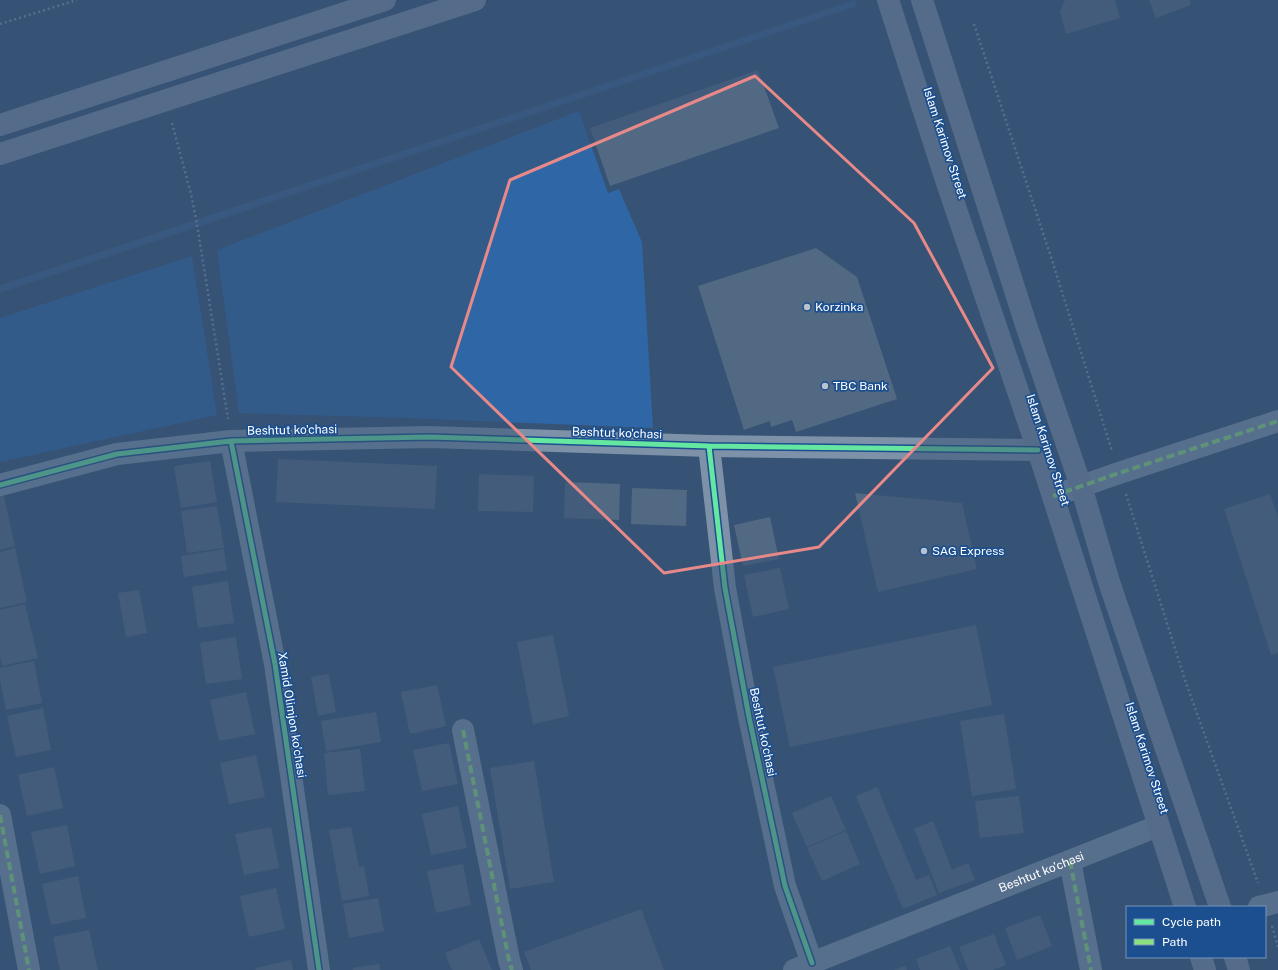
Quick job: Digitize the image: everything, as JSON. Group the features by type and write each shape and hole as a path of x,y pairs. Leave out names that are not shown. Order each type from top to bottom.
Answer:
{"main road":[{"path":"0,125 385,0"},
{"path":"0,154 475,0"},
{"name":"Islam Karimov Street","path":"888,0 946,180 1038,450 1185,906"},
{"name":"Islam Karimov Street","path":"922,0 1028,331 1081,486 1109,582 1220,906"},
{"path":"1201,958 1205,970"},
{"path":"1235,958 1239,970"}],"street":[{"path":"1052,496 1278,421"},
{"name":"Beshtut ko'chasi","path":"0,485 117,454 231,441 429,437 709,446 725,588 749,717 803,966 1158,826"},
{"name":"Xamid Olimjon ko'chasi","path":"231,441 274,664 320,970"},
{"path":"709,446 1038,450"},
{"path":"463,730 512,970"},
{"path":"0,815 29,970"},
{"path":"1070,861 1091,970"},
{"path":"1263,906 1278,902"}],"path":[{"path":"0,24 77,0"},
{"path":"172,123 191,194 197,224 231,441"}],"highlighted area":[{"path":"755,76 914,223 993,368 819,547 664,573 451,367 510,180"}],"shaded area":[{"path":"579,111 608,193 619,189 642,242 653,428 239,413 217,250"},
{"path":"192,256 217,415 0,462 0,318"}],"building":[{"path":"1065,0 1115,0 1120,18 1066,34 1060,12"},
{"path":"1149,0 1190,0 1191,5 1156,18"},
{"path":"758,70 779,128 610,186 590,128"},
{"path":"816,248 857,277 897,399 796,432 792,420 771,427 770,421 744,430 698,286"},
{"path":"278,459 437,466 435,509 276,502"},
{"path":"210,461 217,502 181,508 174,466"},
{"path":"479,474 534,476 533,512 478,511"},
{"path":"565,482 620,484 619,520 564,518"},
{"path":"632,488 687,490 686,526 631,524"},
{"path":"3,492 15,546 0,550 0,493"},
{"path":"855,493 962,503 977,569 878,592"},
{"path":"1270,494 1278,517 1278,653 1271,655 1224,509"},
{"path":"217,506 224,548 187,553 181,511"},
{"path":"770,517 779,559 743,566 734,525"},
{"path":"15,548 27,602 0,608 0,552"},
{"path":"224,549 227,570 184,577 181,556"},
{"path":"780,568 789,609 753,617 744,575"},
{"path":"228,581 234,623 198,628 192,587"},
{"path":"139,590 147,633 126,637 118,593"},
{"path":"25,604 38,658 2,666 0,657 0,610"},
{"path":"976,625 992,705 790,747 773,667"},
{"path":"553,635 569,716 533,724 517,642"},
{"path":"236,637 242,679 206,684 200,643"},
{"path":"34,661 42,703 6,710 0,679 0,668"},
{"path":"329,674 336,712 318,716 311,677"},
{"path":"437,685 446,726 410,734 401,692"},
{"path":"246,692 255,734 219,741 210,700"},
{"path":"43,708 51,750 16,757 7,716"},
{"path":"376,712 381,742 326,751 321,721"},
{"path":"1004,714 1016,789 972,796 960,721"},
{"path":"449,743 458,784 422,791 413,750"},
{"path":"360,749 365,791 328,795 324,753"},
{"path":"256,755 265,797 229,804 220,763"},
{"path":"534,761 554,882 510,889 490,768"},
{"path":"54,767 63,808 27,816 18,775"},
{"path":"877,787 916,880 929,875 937,895 903,909 856,796"},
{"path":"831,796 846,830 807,847 792,813"},
{"path":"1019,796 1024,833 980,838 975,801"},
{"path":"458,806 467,848 431,855 422,814"},
{"path":"933,821 952,870 968,863 975,880 939,893 914,829"},
{"path":"67,825 75,866 40,874 31,832"},
{"path":"271,827 279,868 244,875 235,834"},
{"path":"351,827 359,867 364,866 369,896 342,901 329,830"},
{"path":"846,831 860,864 822,881 807,848"},
{"path":"463,864 471,905 436,913 427,871"},
{"path":"78,876 86,918 51,925 42,884"},
{"path":"276,888 285,929 249,937 240,896"},
{"path":"378,898 384,931 349,938 343,904"},
{"path":"641,909 664,970 531,970 524,952"},
{"path":"1040,915 1052,946 1017,960 1005,928"},
{"path":"89,930 98,970 60,970 53,937"},
{"path":"994,934 1006,965 992,970 968,970 959,947"},
{"path":"479,939 492,970 452,970 445,953"},
{"path":"950,946 960,970 920,970 916,959"},
{"path":"291,960 293,970 256,970 255,968"},
{"path":"379,964 380,970 353,970 352,968"},
{"path":"905,966 907,970 894,970"}],"waterway":[{"path":"0,289 853,4"}],"marked path":[{"path":"1053,496 1278,421"},
{"path":"463,730 512,970"},
{"path":"0,815 29,970"},
{"path":"1070,861 1091,970"}],"cycle path":[{"path":"0,485 117,454 231,441 429,437 709,446 1038,450"},
{"path":"231,441 275,664 319,970"},
{"path":"709,446 725,588 749,717 785,886 812,963"}],"place":[{"name":"Korzinka","path":"807,307"},
{"name":"TBC Bank","path":"825,386"},
{"name":"SAG Express","path":"924,551"}]}
